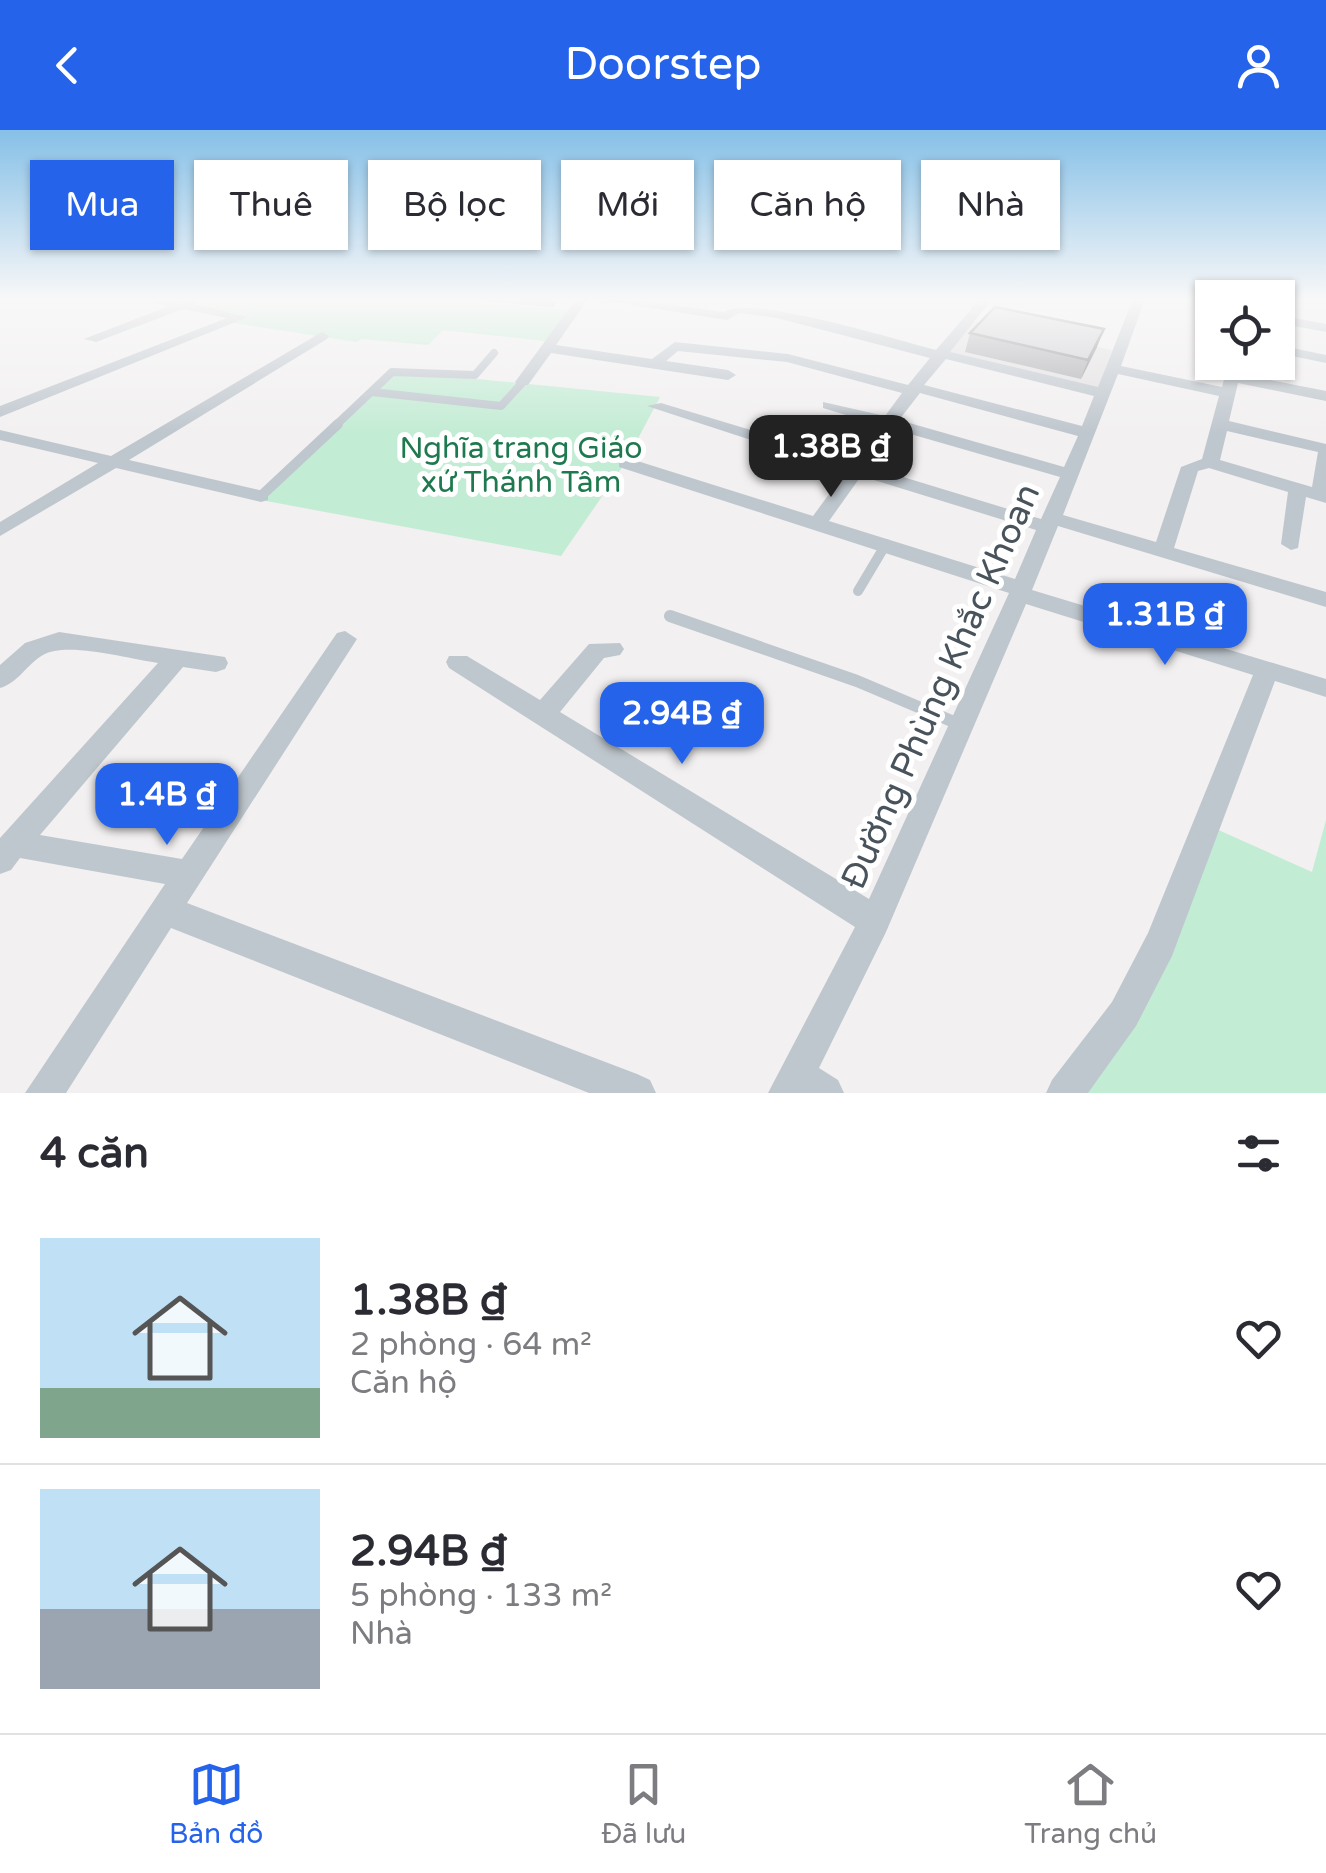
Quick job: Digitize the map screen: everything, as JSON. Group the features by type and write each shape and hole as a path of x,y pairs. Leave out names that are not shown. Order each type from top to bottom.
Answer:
{"street":[{"path":"0,412 173,344"},
{"path":"0,530 309,344"},
{"path":"523,382 549,344"},
{"path":"884,344 1102,393"},
{"path":"819,522 950,344"},
{"name":"Đường Phùng Khắc Khoan","path":"802,1087 1071,475 1121,344"},
{"path":"658,362 676,346 741,351 821,364 1088,433"},
{"path":"546,348 728,375"},
{"path":"1295,353 1326,359"},
{"path":"1111,368 1195,375"},
{"path":"1210,463 1231,380"},
{"path":"1242,380 1326,396"},
{"path":"829,405 1071,475"},
{"path":"655,406 856,468 1326,600"},
{"path":"1163,552 1190,467 1210,463 1323,497 1326,451 1219,424"},
{"path":"0,434 261,496"},
{"path":"625,463 819,522 1266,672 1326,688"},
{"path":"1291,544 1298,490"},
{"path":"44,1093 345,638"},
{"path":"0,679 33,649 59,640 216,663"},
{"path":"543,715 600,647 612,649"},
{"path":"7,852 178,657"},
{"path":"458,662 875,922"},
{"path":"1065,1093 1124,1014 1160,944 1266,672"},
{"path":"7,852 186,874"},
{"path":"164,910 636,1093"}],"lane":[{"path":"261,496 397,370 475,375 494,353"},
{"path":"372,392 502,406 523,382"},
{"path":"858,591 886,544"},
{"path":"670,616 857,681 962,725"}],"shaded area":[{"path":"955,344 1083,344 1112,350 1098,390 948,353"}],"green space":[{"name":"Nghĩa trang Giáo xứ Thánh Tâm","path":"397,371 660,397 625,463 561,556 261,500"},
{"path":"1326,820 1326,1093 1082,1093 1135,1021 1214,828 1312,872"}],"building":[{"path":"1018,344 1096,344 1088,360"}]}
